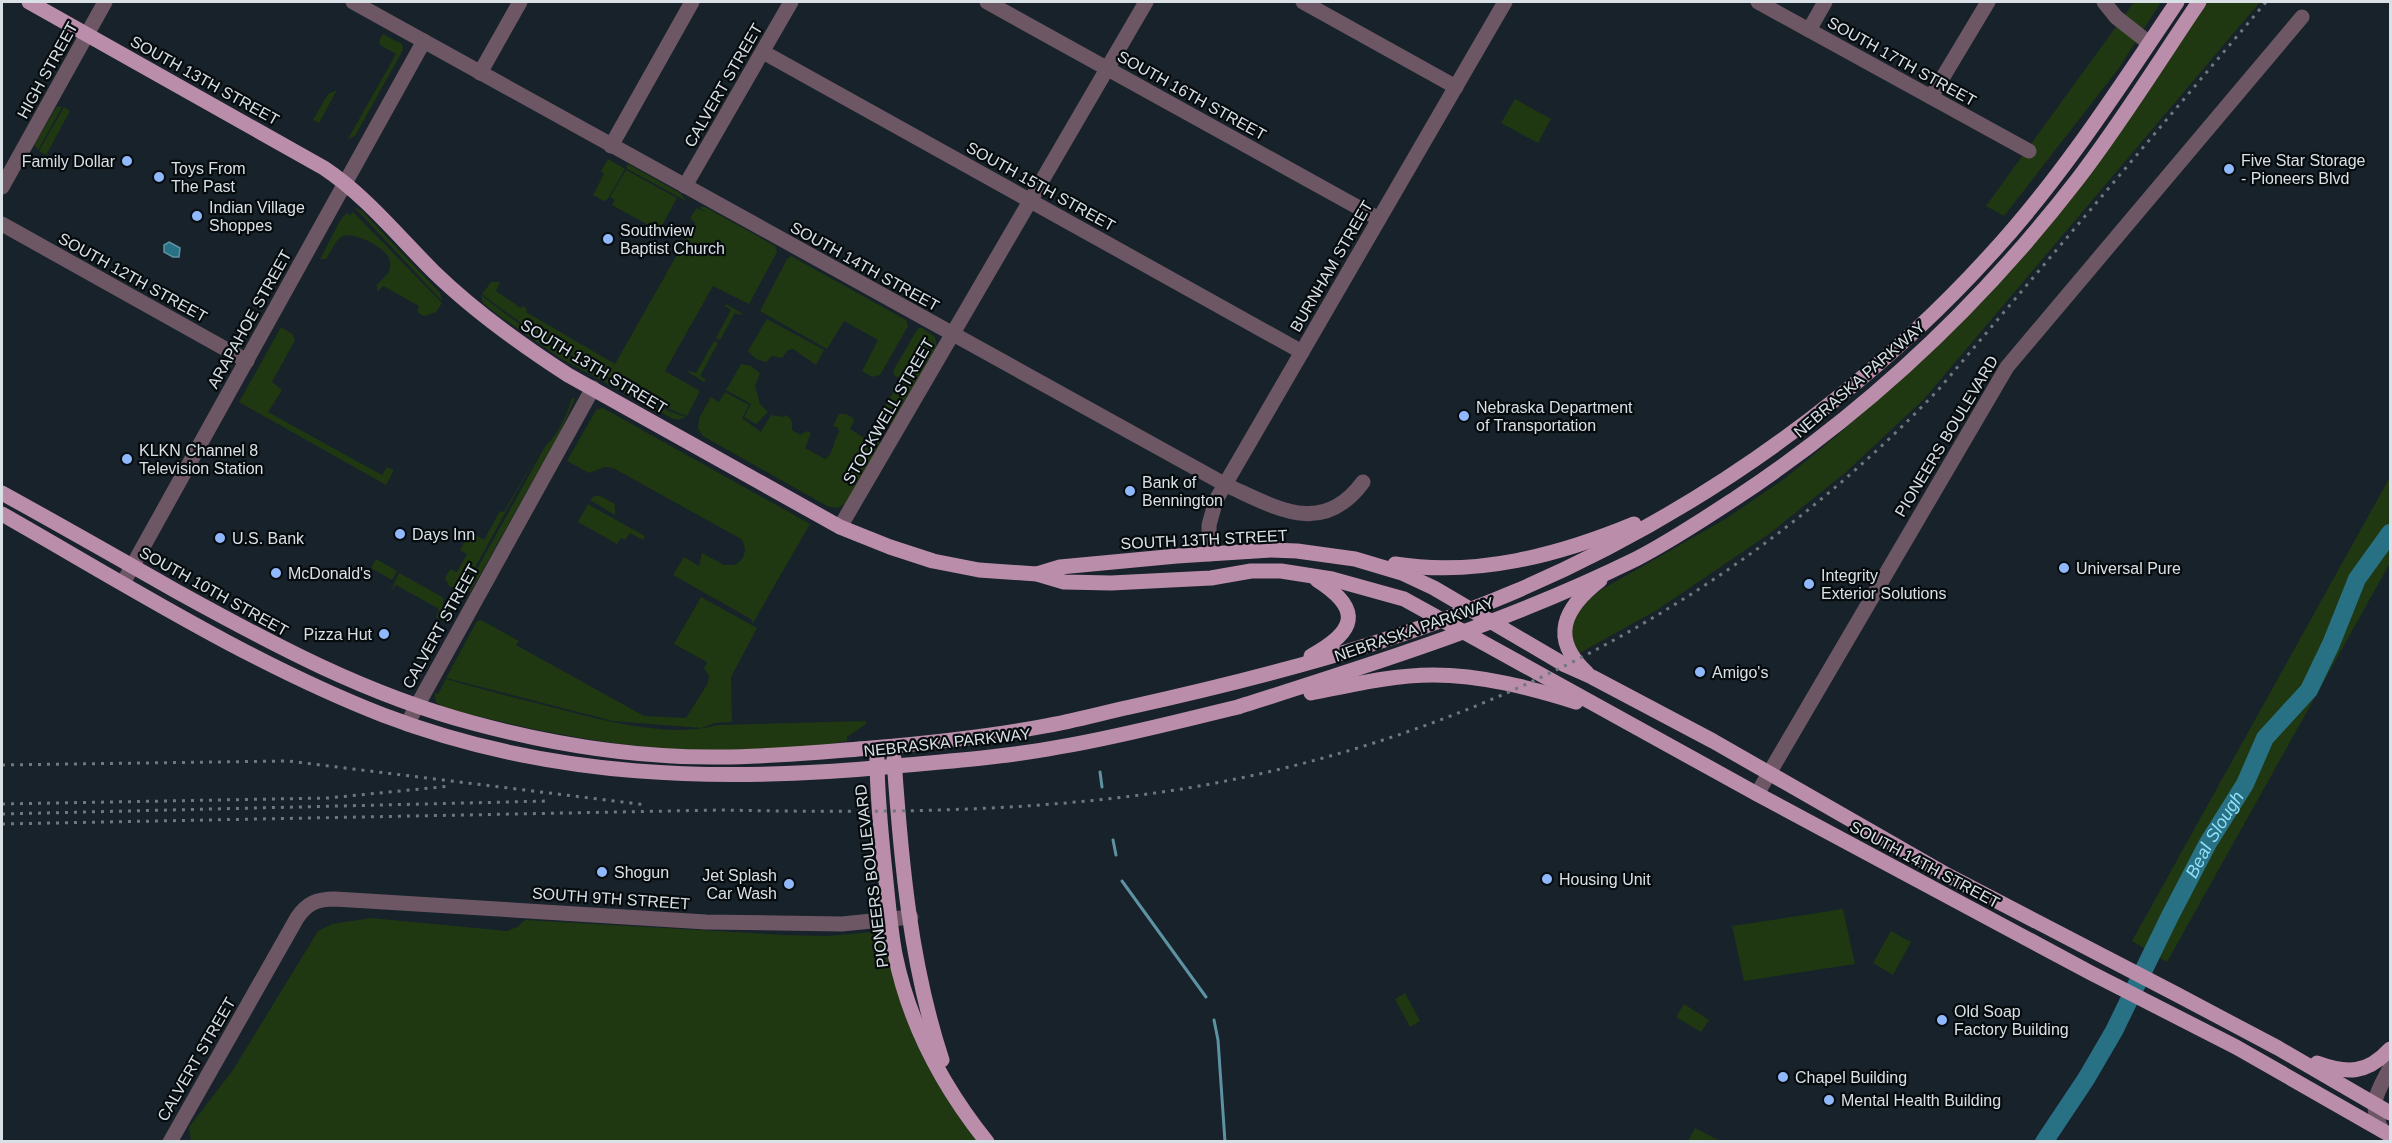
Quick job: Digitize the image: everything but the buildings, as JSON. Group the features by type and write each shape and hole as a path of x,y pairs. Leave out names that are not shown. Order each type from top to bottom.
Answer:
{"main road":[{"name":"SOUTH 13TH STREET","path":"29,2 294,150 345,183 434,272 486,318 525,347 593,388 840,527 933,561 979,570 1037,574 1064,582 1111,583 1211,578 1251,571 1281,571 1310,575 1346,582 1404,599 1445,619"},
{"name":"NEBRASKA PARKWAY","path":"417,706 476,724 564,743 644,754 719,757 894,746 965,739 1046,726 1208,690 1359,648 1470,610 1568,568 1622,540 1750,463 1838,397 1924,322 1992,253 2070,157 2177,2"},
{"name":"NEBRASKA PARKWAY","path":"407,724 449,737 543,759 638,773 750,776 975,759 1063,747 1238,707 1492,622 1637,558 1752,488 1842,422 1893,378 2007,265 2078,179 2114,130 2199,2"},
{"name":"SOUTH 10TH STREET","path":"2,493 308,662 417,706"},
{"path":"1355,559 1436,568 1509,563 1594,540 1687,502"},
{"path":"2,514 266,663 348,701 407,724"},
{"name":"SOUTH 13TH STREET","path":"1037,574 1060,567 1209,554 1271,550 1316,553 1355,559 1402,573 1434,588 1470,610"},
{"path":"1592,677 1575,660 1565,644 1563,635 1567,617 1590,588 1637,558"},
{"path":"1292,666 1337,640 1348,620 1348,610 1340,596 1310,575"},
{"name":"SOUTH 14TH STREET","path":"1470,610 1565,665 1713,741 1947,874 2278,1048 2391,1113"},
{"name":"SOUTH 14TH STREET","path":"1445,619 1505,656 1635,725 1757,794 2091,973 2246,1053 2386,1134"},
{"path":"1238,707 1366,682 1434,675 1524,686 1584,705 1635,725"},
{"name":"PIONEERS BOULEVARD","path":"894,746 898,810 915,953 925,1002 955,1097"},
{"name":"PIONEERS BOULEVARD","path":"876,747 879,811 891,919 897,961 911,1013 922,1038 955,1097 987,1142"},
{"path":"2278,1048 2334,1070 2346,1072 2360,1070 2377,1062 2391,1049"}],"street":[{"name":"HIGH STREET","path":"2,187 105,2"},
{"name":"SOUTH 14TH STREET","path":"352,2 1226,485 1277,508 1302,515 1317,514 1340,505 1357,491 1363,482"},
{"path":"480,73 520,2"},
{"path":"612,146 692,2"},
{"name":"CALVERT STREET","path":"685,186 791,2"},
{"name":"SOUTH 16TH STREET","path":"987,2 1379,219"},
{"name":"STOCKWELL STREET","path":"840,527 1146,2"},
{"path":"1303,2 1456,87"},
{"name":"BURNHAM STREET","path":"1209,554 1207,535 1216,500 1505,2"},
{"name":"SOUTH 17TH STREET","path":"1758,2 2029,151"},
{"path":"1809,30 1825,2"},
{"path":"1931,97 1988,2"},
{"path":"2104,2 2116,17 2149,43"},
{"name":"PIONEERS BOULEVARD","path":"1757,794 2007,367 2302,17"},
{"name":"ARAPAHOE STREET","path":"123,582 424,41"},
{"name":"SOUTH 15TH STREET","path":"763,52 1302,352"},
{"name":"SOUTH 12TH STREET","path":"2,224 247,361"},
{"name":"CALVERT STREET","path":"407,724 593,388"},
{"name":"SOUTH 9TH STREET","path":"309,903 335,899 706,922 821,925 911,917"},
{"name":"CALVERT STREET","path":"170,1142 292,925 302,909 309,903"},
{"path":"2386,1134 2375,1116 2374,1104 2375,1097 2391,1068"}],"green space":[{"path":"2134,2 2161,2 2119,68 2004,216 1986,206"},
{"path":"2207,2 2260,2 1924,399 1845,473 1769,534 1657,610 1578,654 1573,644 1572,626 1580,610 1593,596 1727,518 1784,479 1840,433 1976,307"},
{"path":"383,34 402,44 403,50 355,136 348,139 396,54 380,45 379,41"},
{"path":"337,90 319,123 313,120 328,94"},
{"path":"1515,99 1551,119 1538,143 1501,123"},
{"path":"57,106 62,107 38,150 34,145"},
{"path":"64,107 70,111 46,155 39,151"},
{"path":"608,159 625,169 607,200 604,201 593,195 604,174 601,171"},
{"path":"628,164 680,193 686,201 626,168"},
{"path":"626,170 677,198 659,231 612,205 615,200 610,197"},
{"path":"354,207 362,211 440,293 442,301"},
{"path":"699,207 705,207 775,246 777,252 749,304 713,286 665,371 700,391 687,416 650,399 572,356 482,294 491,282 500,282 496,291 521,308 523,306 527,309 526,312 615,364 695,223 690,218 697,208 706,212"},
{"path":"353,212 442,303 436,312 424,316 417,312 419,306 383,286 377,292 377,285 389,272 390,262 381,249 368,241 354,236 343,236 335,243 326,259 320,259 341,219 347,213 351,215"},
{"path":"791,256 906,320 908,326 880,375 872,377 862,371 878,340 844,321 827,349 760,311 787,259"},
{"path":"481,295 534,334 589,369 656,405 686,417 678,420 671,418 560,358 494,312 483,303"},
{"path":"726,304 743,314 735,313 720,340 716,338 731,310 725,306"},
{"path":"767,319 824,350 816,365 793,349 788,350 782,358 772,356 766,362 756,359 748,351"},
{"path":"281,327 292,334 295,340 272,382 282,390 268,412 382,475 387,467 394,470 386,485 239,402"},
{"path":"918,328 922,328 935,337 937,347 889,426 878,422 878,418 901,379 894,375 893,371"},
{"path":"714,341 718,343 700,376 706,380 704,382 688,372 696,373"},
{"path":"741,364 751,366 760,373 755,386 760,404 768,412 756,424 744,417 751,404 726,390"},
{"path":"725,392 749,405 742,418 761,432 771,415 788,416 792,421 792,430 800,435 807,431 811,433 805,448 825,459 830,454 839,432 838,428 833,426 839,414 846,414 853,418 850,429 866,439 872,432 878,436 880,445 846,503 838,508 827,506 703,436 698,429 699,418 711,397 719,402"},
{"path":"572,398 575,399 559,434 471,591 463,594 546,445 559,429"},
{"path":"603,408 810,524 753,623 751,619 673,575 684,557 699,566 702,553 724,565 735,565 744,554 741,539 613,468 605,467 589,473 567,461 596,410"},
{"path":"542,446 461,593 449,586 445,578 450,569 457,572 467,554 460,550 470,532 484,540 500,511 504,512"},
{"path":"2390,477 2390,563 2167,962 2132,941"},
{"path":"594,496 600,496 615,504 615,515 590,500"},
{"path":"588,504 645,536 643,540 630,533 625,540 621,538 617,544 578,522"},
{"path":"376,559 397,571 392,580 371,568"},
{"path":"399,573 444,598 445,607 455,603 445,622 436,617 439,609 396,585 390,593"},
{"path":"701,597 757,628 731,677 732,722 715,723 701,728 613,721 446,678 477,621 481,620 519,641 516,645 644,716 686,718 708,683 709,676 704,668 707,662 674,644"},
{"path":"446,679 582,715 652,728 675,730 717,725 866,721 866,724 847,737 847,741 796,748 745,751 643,746 542,731 442,707 436,702 434,693 438,694"},
{"path":"1843,909 1855,964 1744,981 1732,926"},
{"path":"371,918 507,931 517,927 525,920 785,935 828,936 872,932 888,946 979,1141 191,1142 189,1127 233,1070 318,931 332,924"},
{"path":"1891,931 1911,942 1893,975 1873,963"},
{"path":"1405,993 1420,1021 1410,1027 1395,999"},
{"path":"1684,1004 1709,1020 1701,1032 1676,1017"},
{"path":"1695,1128 1720,1141 1688,1141"}],"water":[{"path":"169,242 180,248 179,257 173,257 164,252 164,245"}],"waterway":[{"name":"Beal Slough","path":"2044,1142 2086,1079 2114,1031 2208,843 2245,784 2265,738 2309,690 2331,644 2357,579 2390,533"},
{"path":"1100,772 1102,787"},
{"path":"1113,840 1116,855"},
{"path":"1122,881 1206,997"},
{"path":"1214,1020 1218,1040 1225,1142"}],"railway":[{"path":"2,824 720,810 893,811 1009,807 1125,797 1182,789 1289,767 1394,736 1495,698 1593,651 1687,597 1776,535 1860,466 1939,389 2266,2"},
{"path":"2,765 288,761 647,805"},
{"path":"2,804 328,798 451,786"},
{"path":"2,814 550,801"}],"place":[{"name":"Family Dollar","path":"127,161"},
{"name":"Five Star Storage - Pioneers Blvd","path":"2229,169"},
{"name":"Toys From The Past","path":"159,177"},
{"name":"Indian Village Shoppes","path":"197,216"},
{"name":"Southview Baptist Church","path":"608,239"},
{"name":"Nebraska Department of Transportation","path":"1464,416"},
{"name":"KLKN Channel 8 Television Station","path":"127,459"},
{"name":"Bank of Bennington","path":"1130,491"},
{"name":"Days Inn","path":"400,534"},
{"name":"U.S. Bank","path":"220,538"},
{"name":"Universal Pure","path":"2064,568"},
{"name":"McDonald's","path":"276,573"},
{"name":"Integrity Exterior Solutions","path":"1809,584"},
{"name":"Pizza Hut","path":"384,634"},
{"name":"Amigo's","path":"1700,672"},
{"name":"Shogun","path":"602,872"},
{"name":"Housing Unit","path":"1547,879"},
{"name":"Jet Splash Car Wash","path":"789,884"},
{"name":"Old Soap Factory Building","path":"1942,1020"},
{"name":"Chapel Building","path":"1783,1077"},
{"name":"Mental Health Building","path":"1829,1100"}]}
